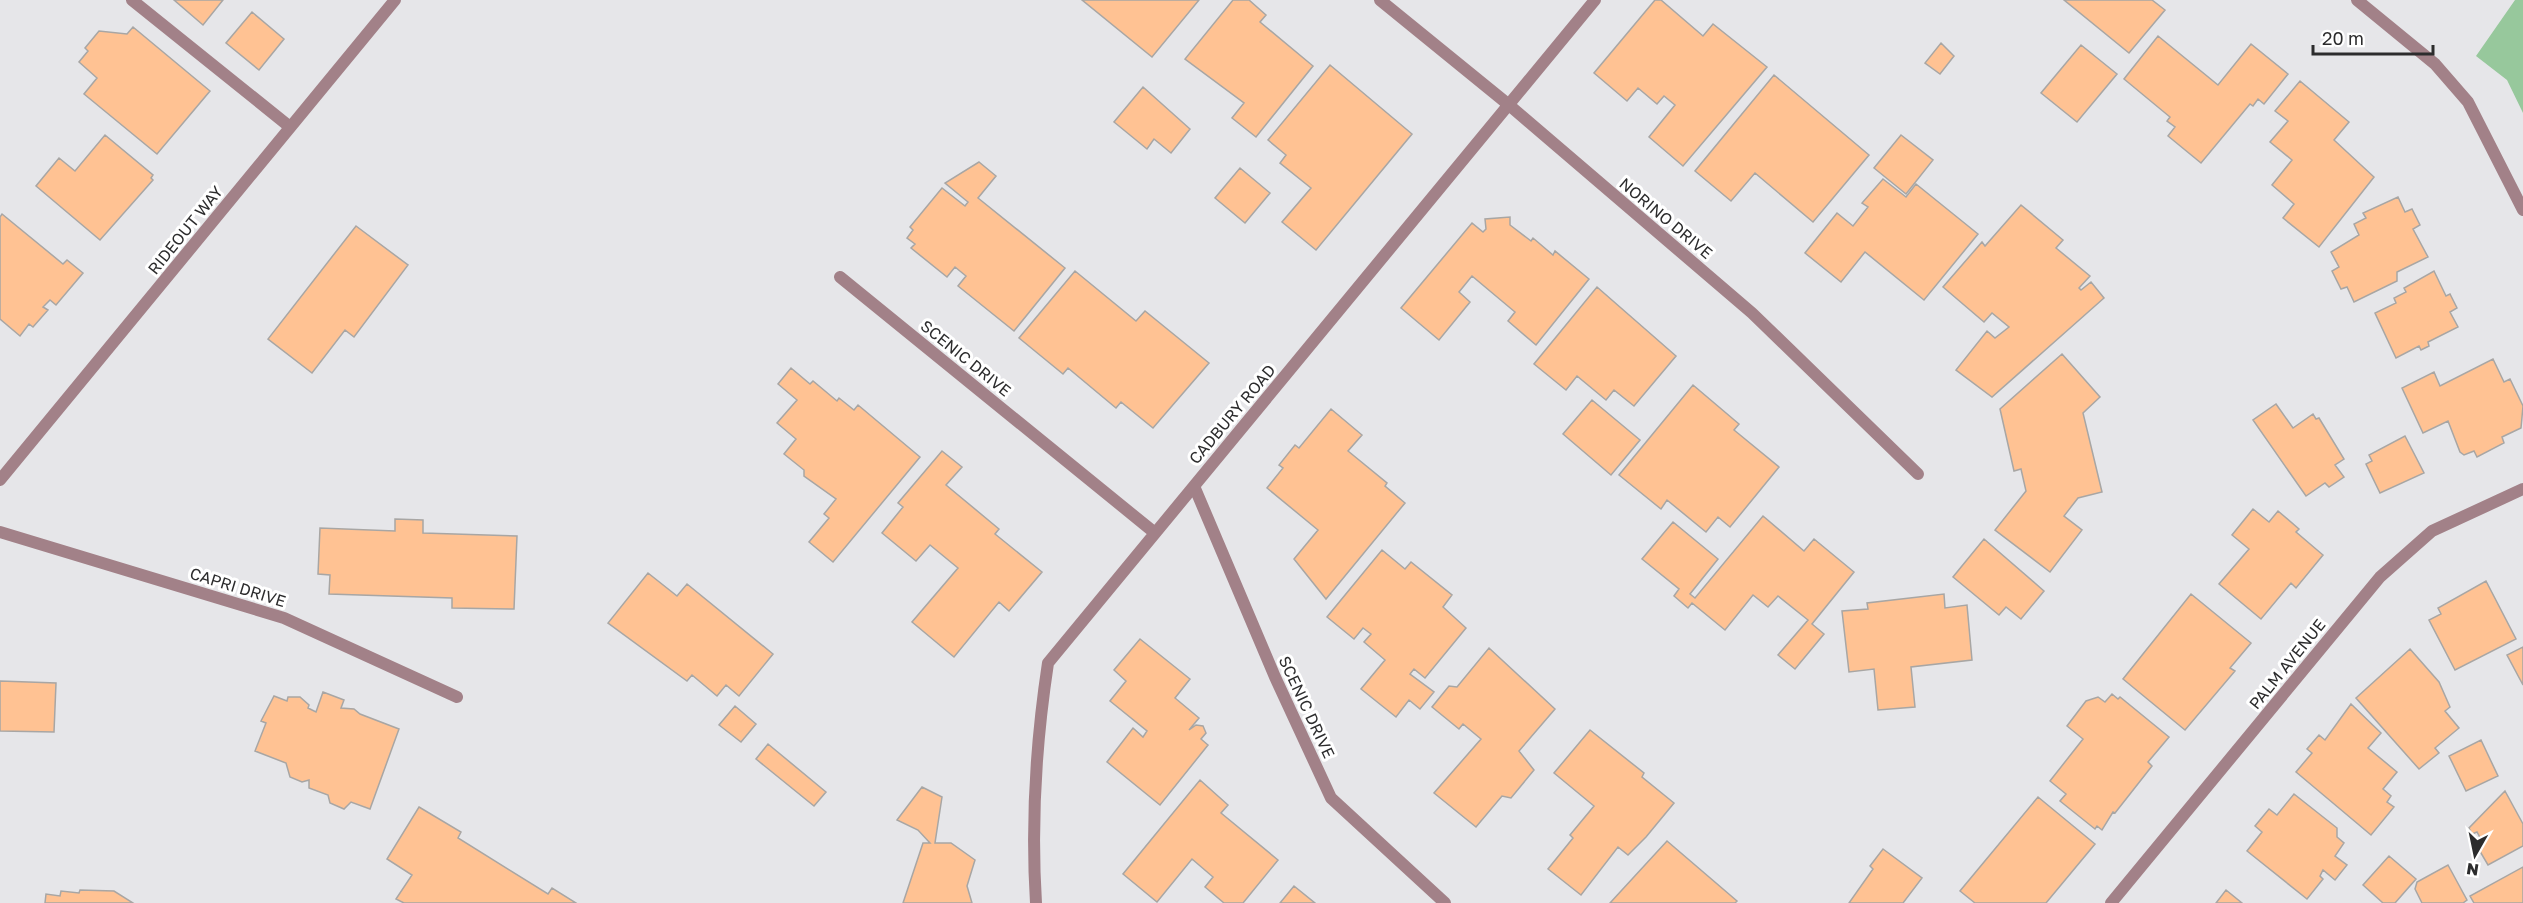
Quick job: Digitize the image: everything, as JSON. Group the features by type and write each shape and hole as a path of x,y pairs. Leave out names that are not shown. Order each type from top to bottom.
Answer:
{"street":[{"path":"132,0 290,127"},
{"name":"RIDEOUT WAY","path":"0,480 395,0"},
{"name":"NORINO DRIVE","path":"1380,0 1509,105 1752,313 1918,474"},
{"name":"CADBURY ROAD","path":"1036,903 1033,849 1039,731 1048,663 1595,0"},
{"path":"2357,0 2435,64 2468,102 2523,210"},
{"name":"SCENIC DRIVE","path":"840,277 1155,533"},
{"name":"SCENIC DRIVE","path":"1194,486 1275,677 1331,798 1445,903"},
{"name":"PALM AVENUE","path":"2112,903 2380,577 2432,531 2523,489"},
{"name":"CAPRI DRIVE","path":"0,532 284,618 457,697"}],"green space":[{"path":"2515,0 2523,0 2523,113 2507,80 2476,56"}],"building":[{"path":"174,0 223,0 203,25"},
{"path":"1082,0 1199,0 1152,57"},
{"path":"1233,0 1249,0 1266,15 1260,22 1313,66 1256,137 1232,118 1244,103 1185,59"},
{"path":"1655,0 1661,0 1703,36 1713,24 1767,67 1683,166 1649,137 1675,105 1664,96 1657,104 1638,88 1627,101 1594,73"},
{"path":"2064,0 2152,0 2165,10 2129,53"},
{"path":"252,12 284,39 259,70 226,43"},
{"path":"133,27 210,91 157,154 84,94 97,78 79,62 88,51 85,48 99,31 127,34"},
{"path":"2158,36 2218,85 2251,44 2288,74 2264,104 2258,99 2253,106 2250,104 2201,163 2168,136 2175,127 2167,121 2170,117 2124,79"},
{"path":"1941,43 1954,56 1940,74 1925,63"},
{"path":"2081,45 2117,74 2077,122 2041,93"},
{"path":"1330,65 1412,134 1316,250 1282,222 1311,188 1280,163 1286,155 1268,140"},
{"path":"1774,75 1869,155 1813,222 1755,173 1731,201 1695,171"},
{"path":"2300,81 2349,122 2334,140 2374,177 2319,247 2283,218 2294,204 2272,185 2292,160 2270,142 2288,121 2275,111"},
{"path":"1143,87 1190,129 1171,153 1154,139 1147,149 1114,122"},
{"path":"105,135 153,175 151,178 153,180 100,240 36,186 59,158 75,171"},
{"path":"1901,135 1933,160 1906,194 1874,168"},
{"path":"979,162 996,176 978,198 1065,268 1014,331 958,286 966,276 955,267 947,277 911,248 915,244 907,238 913,230 910,227 942,188 965,206 968,202 945,183"},
{"path":"1240,168 1270,193 1245,223 1215,198"},
{"path":"1883,179 1906,197 1916,184 1978,234 1924,300 1865,252 1841,282 1805,253 1837,213 1853,226 1868,207 1862,203"},
{"path":"2398,197 2405,212 2412,209 2420,225 2413,229 2428,257 2397,272 2397,281 2354,302 2347,287 2341,289 2332,271 2339,267 2331,252 2359,235 2354,224 2366,218 2363,213"},
{"path":"2021,205 2063,240 2056,248 2090,276 2079,288 2081,290 2091,282 2104,298 1992,397 1956,370 1987,331 1995,338 2009,327 1992,313 1984,322 1943,287 1982,242 1985,246"},
{"path":"2,214 63,264 67,260 83,273 56,305 50,300 43,307 48,310 33,327 29,324 20,336 0,319 0,217"},
{"path":"1510,217 1510,225 1531,241 1533,238 1553,255 1555,251 1589,279 1536,345 1508,321 1515,312 1472,276 1459,292 1470,302 1439,340 1401,308 1472,223 1483,232 1486,229 1485,219"},
{"path":"356,226 408,265 354,337 345,330 312,373 268,339"},
{"path":"1075,271 1136,321 1145,311 1209,363 1153,428 1121,402 1116,408 1068,368 1063,374 1019,338"},
{"path":"2434,271 2446,296 2450,294 2457,308 2450,312 2458,327 2428,342 2429,346 2421,350 2419,346 2396,358 2375,313 2396,303 2394,298 2406,292 2404,288"},
{"path":"1597,287 1676,356 1634,406 1614,390 1606,400 1577,376 1566,390 1534,364"},
{"path":"2062,354 2100,397 2083,413 2102,492 2078,498 2064,516 2082,530 2050,572 1995,530 2026,491 2021,469 2014,471 2000,409"},
{"path":"2493,359 2504,382 2510,379 2523,406 2521,428 2502,437 2504,443 2477,457 2474,451 2464,455 2460,452 2448,421 2423,433 2402,388 2434,372 2440,386"},
{"path":"791,368 810,384 813,381 837,401 839,398 854,410 858,405 920,457 833,562 809,542 829,518 824,514 836,499 804,476 804,470 784,454 796,439 777,423 797,400 778,384"},
{"path":"1693,385 1739,424 1734,430 1779,467 1730,527 1718,517 1706,532 1667,500 1661,509 1619,475"},
{"path":"1592,400 1640,440 1611,475 1563,434"},
{"path":"2276,404 2293,428 2313,414 2316,419 2319,418 2344,459 2335,465 2344,477 2329,487 2325,483 2306,496 2253,420"},
{"path":"1331,409 1362,435 1348,451 1387,483 1385,486 1405,503 1326,599 1294,559 1318,530 1267,488 1283,468 1279,465 1295,445 1299,448"},
{"path":"2405,436 2424,473 2380,493 2366,464 2372,461 2369,455"},
{"path":"942,451 962,467 946,485 999,529 995,534 1042,572 1009,611 999,602 954,657 912,622 958,568 930,545 916,561 882,533 903,507 898,503"},
{"path":"2253,509 2269,522 2278,511 2299,529 2296,532 2323,555 2296,588 2291,583 2261,619 2219,584 2249,549 2232,535"},
{"path":"1763,516 1804,551 1814,539 1854,572 1812,624 1824,634 1795,669 1778,655 1808,620 1778,596 1768,607 1753,595 1725,630 1692,603 1688,608 1674,596 1679,589 1642,559 1673,522 1718,559 1690,594 1695,598"},
{"path":"395,519 423,520 423,533 517,536 514,609 452,608 452,598 329,594 330,575 318,574 320,528 395,531"},
{"path":"1984,539 2044,591 2021,619 2006,607 1999,615 1953,577"},
{"path":"1382,550 1405,569 1411,562 1452,595 1443,607 1466,628 1425,678 1414,669 1410,674 1434,692 1420,709 1409,700 1396,717 1361,689 1385,660 1364,642 1371,634 1363,628 1354,639 1327,617"},
{"path":"648,573 677,596 687,584 773,654 739,696 726,685 717,696 692,675 687,681 608,623"},
{"path":"2486,581 2516,639 2455,670 2429,620 2441,614 2438,608"},
{"path":"1944,594 1945,608 1967,605 1972,660 1911,667 1915,707 1878,710 1874,669 1849,672 1842,611 1868,609 1867,603"},
{"path":"2191,594 2251,643 2230,668 2235,671 2185,730 2123,679"},
{"path":"1140,639 1190,679 1175,698 1199,718 1189,730 1196,725 1203,726 1206,733 1201,739 1208,745 1160,805 1107,762 1133,728 1143,737 1147,731 1110,701 1126,681 1114,670"},
{"path":"2523,647 2523,685 2507,655"},
{"path":"1489,648 1555,709 1519,751 1534,770 1511,798 1502,796 1476,827 1434,793 1481,739 1463,724 1459,729 1432,707 1449,686 1457,687"},
{"path":"2410,649 2439,682 2450,707 2445,711 2459,728 2435,748 2439,753 2419,769 2356,698"},
{"path":"0,681 56,683 54,732 0,731"},
{"path":"323,692 344,700 341,708 354,709 360,714 399,729 370,809 351,802 344,809 330,803 328,795 309,788 309,780 302,782 290,777 286,763 255,751 266,723 261,721 274,696 287,701 288,697 300,697 309,705 308,708 316,712"},
{"path":"2112,694 2118,699 2120,697 2169,737 2148,762 2152,766 2115,813 2113,812 2102,830 2097,826 2095,829 2060,801 2066,794 2050,781 2083,739 2067,726 2086,701 2098,697 2105,702"},
{"path":"2351,704 2381,733 2368,748 2397,772 2383,789 2391,796 2387,802 2394,807 2371,835 2296,772 2312,753 2307,749 2319,735 2325,740"},
{"path":"735,706 756,724 741,742 719,725"},
{"path":"1590,730 1644,773 1642,777 1674,803 1628,855 1618,847 1581,895 1548,869 1573,838 1570,835 1594,806 1554,773"},
{"path":"2481,740 2498,776 2466,791 2449,756"},
{"path":"768,744 826,792 814,806 756,759"},
{"path":"1200,780 1228,805 1221,813 1278,860 1243,903 1224,903 1205,887 1213,877 1192,859 1157,902 1123,874"},
{"path":"922,787 942,797 935,843 951,843 975,860 967,886 972,903 903,903 923,843 930,843 918,830 897,820"},
{"path":"2505,791 2523,824 2523,846 2488,865 2478,848 2484,845 2477,832 2472,834 2469,828"},
{"path":"2294,794 2337,828 2337,837 2344,843 2335,856 2347,865 2335,880 2323,870 2320,876 2323,879 2307,899 2247,851 2262,832 2255,826 2269,809 2277,815"},
{"path":"2038,797 2095,844 2046,903 1975,903 1960,891"},
{"path":"419,807 461,832 458,838 548,894 552,888 576,903 404,903 396,899 412,875 387,859"},
{"path":"1667,841 1737,901 1735,903 1610,903"},
{"path":"1883,849 1922,878 1903,903 1849,903 1873,869 1870,866"},
{"path":"2389,856 2416,879 2395,903 2383,903 2363,885"},
{"path":"2448,865 2467,900 2463,903 2422,903 2415,889 2417,882"},
{"path":"2523,867 2523,903 2474,903 2470,896"},
{"path":"1294,886 1315,903 1280,903"},
{"path":"80,890 114,891 133,903 45,903 46,894 60,896 61,891 79,893"},
{"path":"2226,890 2242,903 2216,903"}]}
